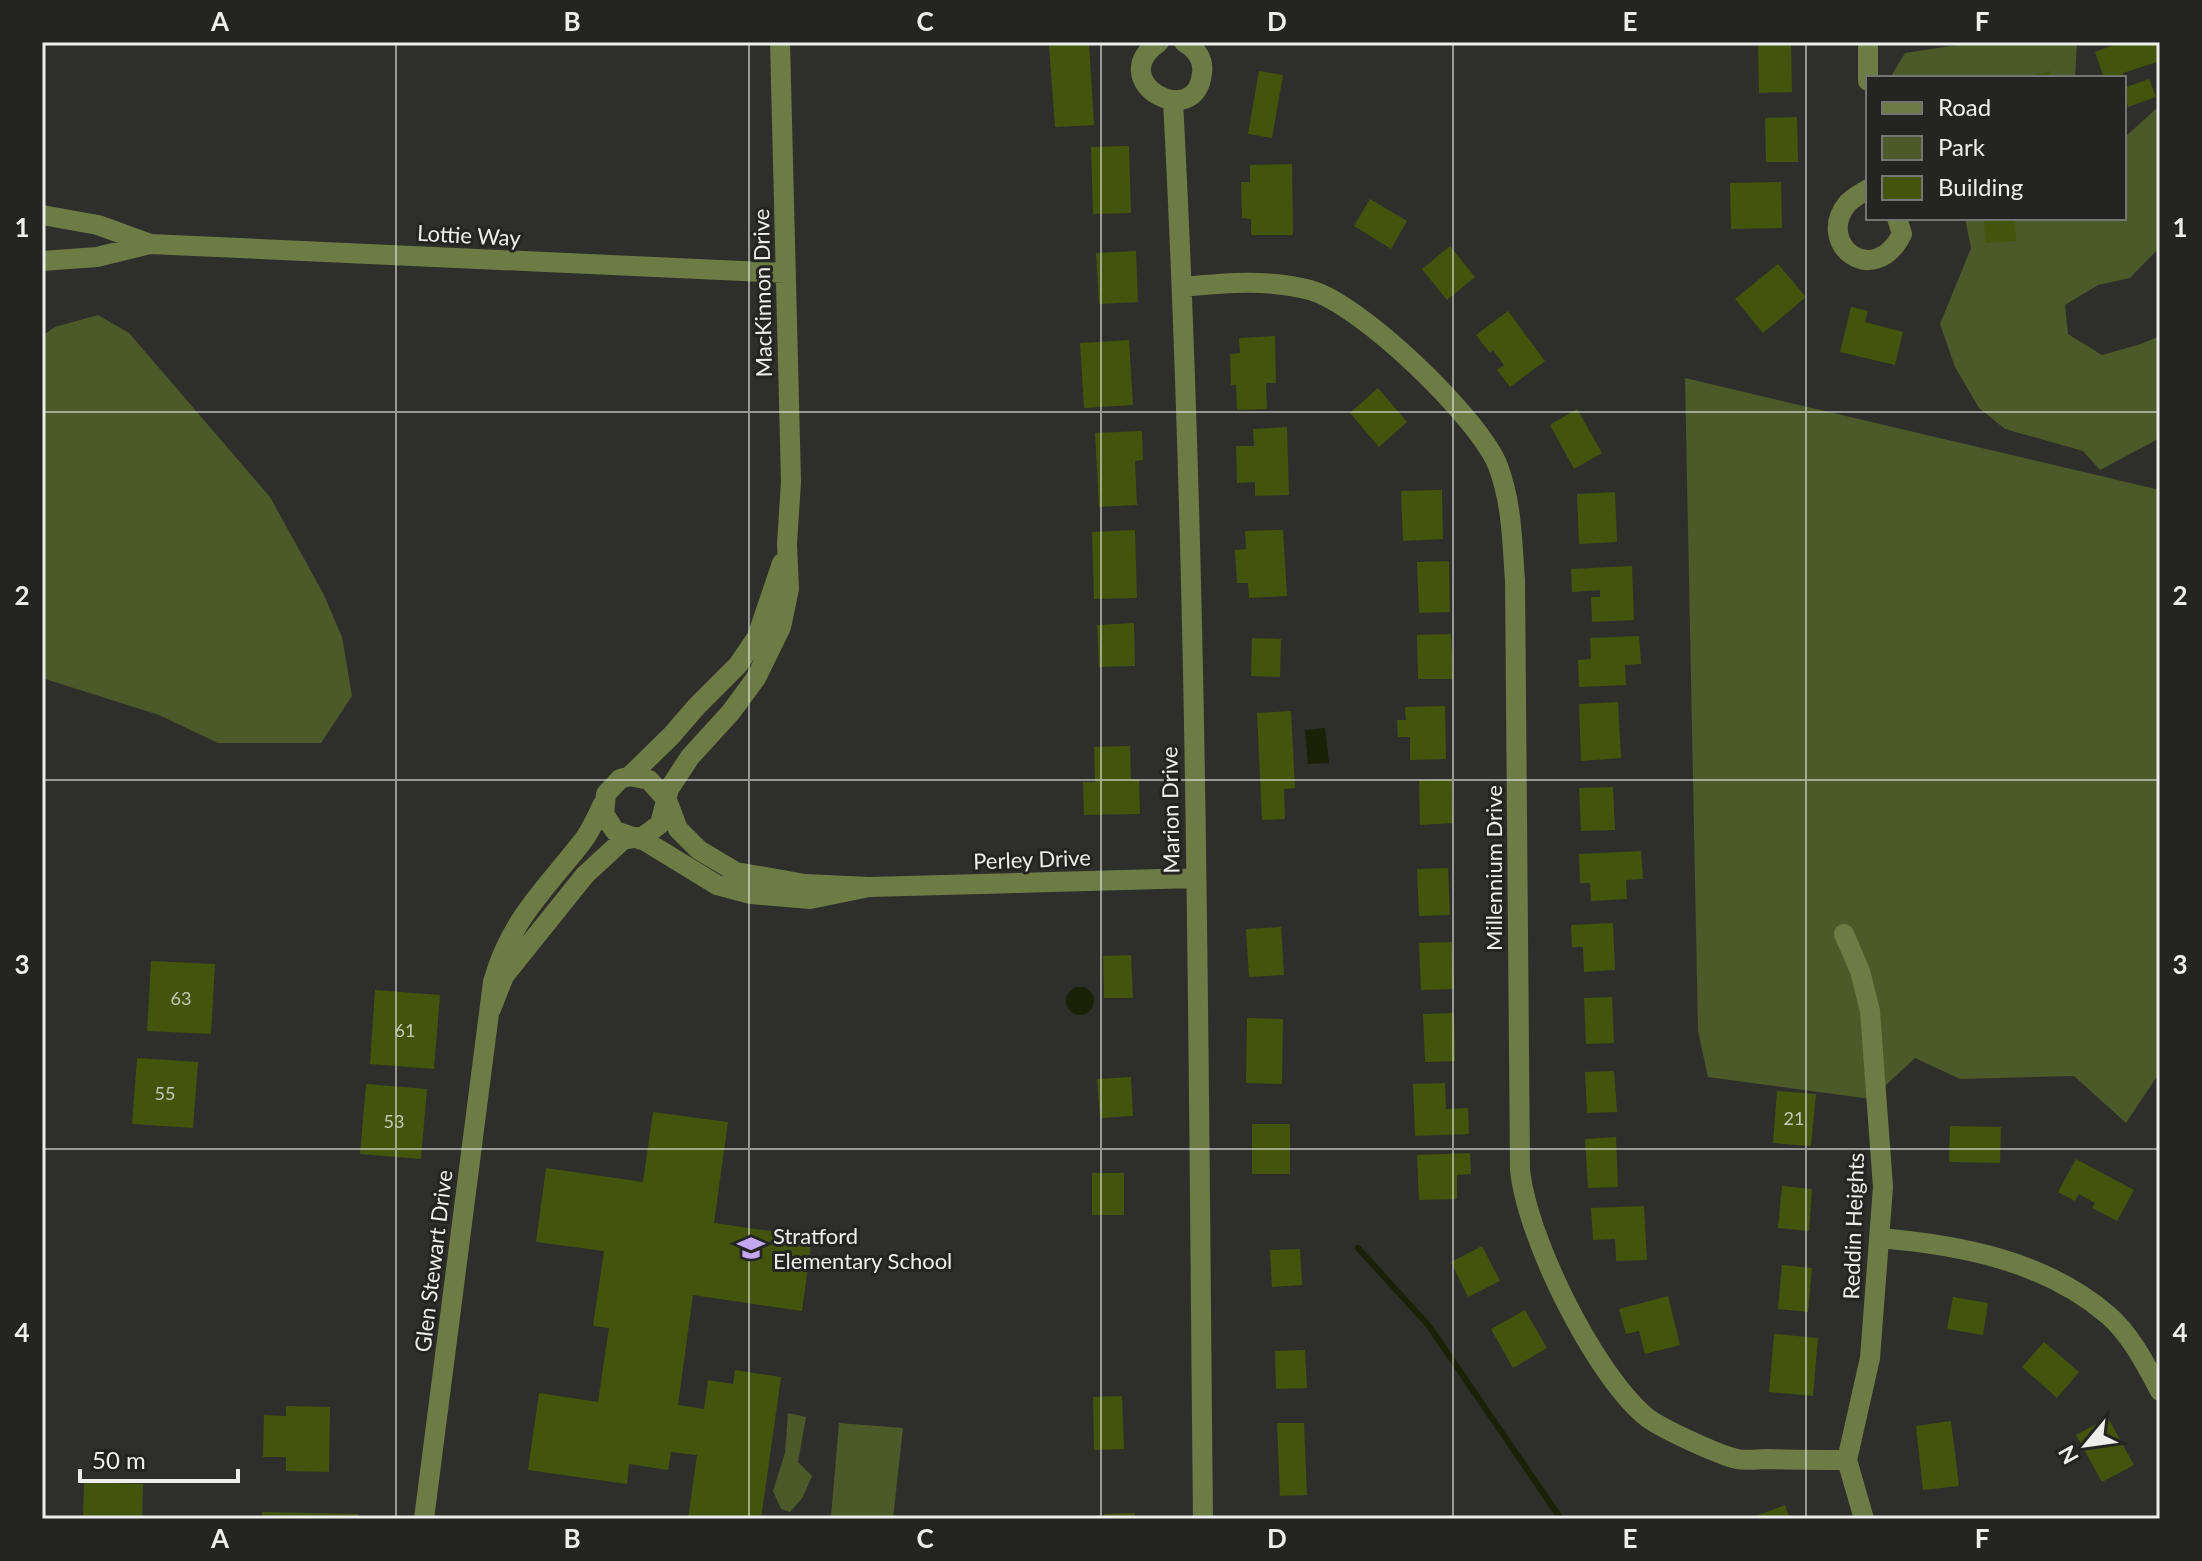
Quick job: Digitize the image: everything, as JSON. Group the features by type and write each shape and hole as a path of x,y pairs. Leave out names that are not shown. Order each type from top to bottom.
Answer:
{"street":[{"name":"MacKinnon Drive","path":"667,800 669,789 690,757 731,712 756,678 781,627 789,589 787,544 791,482 780,42"},
{"path":"1159,42 1150,48 1141,70 1151,92 1161,99 1173,101 1185,98 1201,81 1203,69 1200,58 1193,47 1184,42"},
{"path":"1868,42 1868,76"},
{"name":"Marion Drive","path":"1173,101 1183,287 1196,878 1203,1519"},
{"path":"1866,190 1848,203 1837,223 1841,241 1849,255 1863,261 1885,257 1902,234 1898,220"},
{"name":"Lottie Way","path":"42,215 98,225 150,244"},
{"name":"Lottie Way","path":"42,261 97,257 150,244 786,273"},
{"name":"Millennium Drive","path":"1183,287 1247,281 1311,290 1343,304 1402,352 1487,445 1497,463 1510,509 1515,567 1520,1169 1522,1193 1543,1255 1610,1376 1645,1416 1737,1459 1847,1460"},
{"name":"MacKinnon Drive","path":"630,776 738,665 757,637 787,544"},
{"path":"630,776 649,780 667,800 660,824 644,836 634,838 624,836 608,823 603,804 612,785 630,776"},
{"name":"Perley Drive","path":"667,800 678,829 699,850 736,872 805,884 869,887 1196,878"},
{"name":"Glen Stewart Drive","path":"424,1519 493,982 499,961 525,910 584,840 603,804"},
{"name":"Perley Drive","path":"634,838 645,841 717,885 751,894 810,899 869,887"},
{"name":"Glen Stewart Drive","path":"491,1009 504,976 585,875 623,840 634,838"},
{"name":"Reddin Heights","path":"1844,934 1860,971 1870,1011 1883,1187 1870,1358 1847,1460 1864,1519"},
{"path":"1880,1238 1991,1254 2052,1277 2109,1316 2135,1346 2160,1391"}],"green space":[{"path":"1977,42 2077,42 2075,76 1891,76 1905,53"},
{"path":"2160,99 2160,247 2130,278 2098,285 2065,305 2068,334 2102,355 2160,336 2160,438 2100,470 2083,451 2005,429 1979,408 1955,367 1940,324 1971,248 1965,220 2126,220 2126,136 2158,107"},
{"path":"98,315 129,333 270,497 323,593 342,637 352,696 321,743 218,743 159,715 42,678 42,336 55,327"},
{"path":"1685,378 2160,490 2160,1072 2126,1123 2074,1076 1960,1079 1915,1058 1871,1099 1708,1077 1698,1031"},
{"path":"788,1413 806,1417 798,1462 812,1476 803,1497 790,1512 781,1509 773,1491 785,1453"},
{"path":"839,1423 903,1428 893,1519 831,1516"}],"shaded area":[{"path":"1325,728 1329,763 1308,764 1305,730"},
{"path":"1080,987 1090,991 1094,1001 1090,1011 1080,1015 1070,1011 1066,1001 1070,991"}],"building":[{"path":"1758,42 1791,42 1792,92 1759,93"},
{"path":"2122,42 2158,42 2160,61 2123,73 2124,76 2103,76 2095,52"},
{"path":"1089,43 1094,125 1055,127 1049,45"},
{"path":"1259,71 1283,75 1272,138 1248,134"},
{"path":"2050,71 2051,76 2031,76"},
{"path":"2149,79 2156,97 2128,107 2126,87"},
{"path":"1797,117 1798,162 1766,162 1765,118"},
{"path":"1129,146 1131,213 1093,214 1091,147"},
{"path":"1292,164 1293,235 1251,235 1251,219 1242,218 1241,182 1250,182 1250,165"},
{"path":"1781,182 1782,228 1731,229 1730,183"},
{"path":"1370,199 1407,221 1391,249 1354,226"},
{"path":"1984,220 2015,220 2016,241 1985,243"},
{"path":"1450,246 1475,277 1447,300 1422,269"},
{"path":"1136,251 1138,302 1099,304 1096,253"},
{"path":"1778,264 1806,297 1763,333 1735,299"},
{"path":"1851,307 1868,311 1865,322 1903,332 1895,365 1840,352"},
{"path":"1508,311 1545,361 1510,387 1497,370 1504,365 1476,335"},
{"path":"1275,336 1276,383 1266,383 1267,409 1237,410 1236,385 1231,385 1230,354 1240,353 1239,338"},
{"path":"1129,340 1133,405 1084,408 1080,343"},
{"path":"1378,388 1407,422 1379,447 1350,413"},
{"path":"1577,409 1602,453 1574,469 1550,425"},
{"path":"1287,427 1289,495 1255,496 1255,482 1237,483 1236,446 1254,446 1253,429"},
{"path":"1142,431 1143,460 1135,461 1137,505 1099,507 1095,433"},
{"path":"1442,490 1443,539 1403,541 1401,491"},
{"path":"1615,492 1617,542 1579,544 1577,494"},
{"path":"1135,530 1137,598 1094,599 1092,532"},
{"path":"1283,530 1287,596 1249,598 1248,583 1237,583 1235,550 1246,549 1245,531"},
{"path":"1449,561 1450,612 1419,613 1417,562"},
{"path":"1632,566 1634,620 1592,622 1591,597 1600,597 1600,590 1572,592 1571,569"},
{"path":"1134,623 1135,666 1099,667 1097,625"},
{"path":"1451,634 1453,679 1418,679 1417,635"},
{"path":"1639,636 1641,664 1625,665 1626,685 1579,687 1578,660 1591,659 1590,638"},
{"path":"1252,638 1281,639 1280,677 1251,676"},
{"path":"1618,702 1621,758 1581,761 1579,704"},
{"path":"1445,706 1446,759 1410,760 1410,737 1398,737 1397,720 1406,720 1405,707"},
{"path":"1291,711 1295,788 1284,789 1285,819 1262,820 1257,713"},
{"path":"1130,746 1131,779 1139,779 1140,814 1084,815 1083,782 1095,782 1094,747"},
{"path":"1452,779 1453,823 1420,825 1419,780"},
{"path":"1613,787 1615,830 1581,831 1579,788"},
{"path":"1641,851 1643,879 1626,880 1627,899 1591,901 1590,883 1580,883 1579,854"},
{"path":"1448,868 1450,915 1419,916 1417,869"},
{"path":"1613,923 1615,970 1584,972 1583,947 1572,947 1571,925"},
{"path":"1281,927 1284,975 1249,977 1246,929"},
{"path":"1452,942 1454,989 1421,990 1419,943"},
{"path":"1131,955 1133,998 1104,998 1103,956"},
{"path":"151,961 215,964 211,1034 147,1031"},
{"path":"375,990 440,995 434,1069 370,1064"},
{"path":"1612,997 1614,1043 1586,1044 1584,998"},
{"path":"1454,1013 1455,1061 1425,1062 1423,1014"},
{"path":"1247,1018 1283,1019 1282,1084 1246,1083"},
{"path":"137,1058 198,1062 193,1128 132,1124"},
{"path":"1614,1071 1617,1112 1587,1113 1585,1072"},
{"path":"1131,1077 1133,1116 1100,1118 1097,1079"},
{"path":"1445,1083 1446,1109 1468,1108 1469,1134 1415,1136 1413,1084"},
{"path":"366,1084 427,1089 421,1159 360,1154"},
{"path":"1777,1091 1816,1094 1811,1146 1773,1143"},
{"path":"653,1112 728,1122 714,1223 812,1237 802,1311 693,1295 678,1405 704,1409 708,1380 733,1384 735,1370 781,1377 761,1519 688,1519 697,1455 671,1452 668,1470 629,1464 627,1484 528,1470 539,1393 598,1402 609,1328 593,1326 604,1251 536,1242 546,1168 643,1182"},
{"path":"1252,1124 1290,1124 1290,1174 1252,1174"},
{"path":"1950,1126 2001,1127 2000,1163 1949,1162"},
{"path":"1616,1137 1618,1187 1588,1188 1585,1139"},
{"path":"1470,1153 1471,1174 1457,1175 1457,1199 1419,1200 1417,1155"},
{"path":"2076,1159 2134,1190 2117,1221 2092,1208 2095,1203 2079,1194 2075,1201 2058,1192"},
{"path":"1092,1173 1124,1173 1124,1215 1092,1215"},
{"path":"1782,1186 1812,1189 1809,1231 1778,1228"},
{"path":"1644,1206 1647,1260 1616,1261 1615,1239 1593,1240 1591,1208"},
{"path":"1482,1246 1500,1281 1468,1297 1451,1262"},
{"path":"1300,1249 1302,1285 1272,1287 1270,1250"},
{"path":"1782,1265 1812,1268 1808,1312 1778,1309"},
{"path":"1668,1296 1680,1345 1645,1354 1639,1331 1626,1334 1619,1309"},
{"path":"1953,1297 1988,1303 1983,1335 1947,1329"},
{"path":"1525,1310 1547,1348 1513,1368 1491,1329"},
{"path":"1774,1334 1818,1338 1813,1396 1769,1392"},
{"path":"2044,1342 2079,1372 2057,1398 2022,1367"},
{"path":"1305,1350 1307,1388 1276,1389 1275,1351"},
{"path":"1122,1396 1124,1449 1094,1450 1093,1397"},
{"path":"286,1406 330,1407 329,1472 286,1471 286,1457 263,1457 264,1415 286,1416"},
{"path":"2108,1418 2134,1465 2102,1482 2076,1435"},
{"path":"1951,1421 1959,1486 1923,1490 1916,1426"},
{"path":"1277,1423 1304,1423 1307,1495 1280,1496"},
{"path":"84,1482 143,1484 142,1519 83,1519"},
{"path":"1785,1505 1790,1519 1757,1519 1756,1516"},
{"path":"262,1512 358,1514 358,1519 262,1519"},
{"path":"1135,1513 1135,1519 1104,1519 1104,1514"}],"waterway":[{"path":"1358,1248 1429,1326 1561,1519"}],"place":[{"name":"Stratford Elementary School","path":"751,1248"}]}
